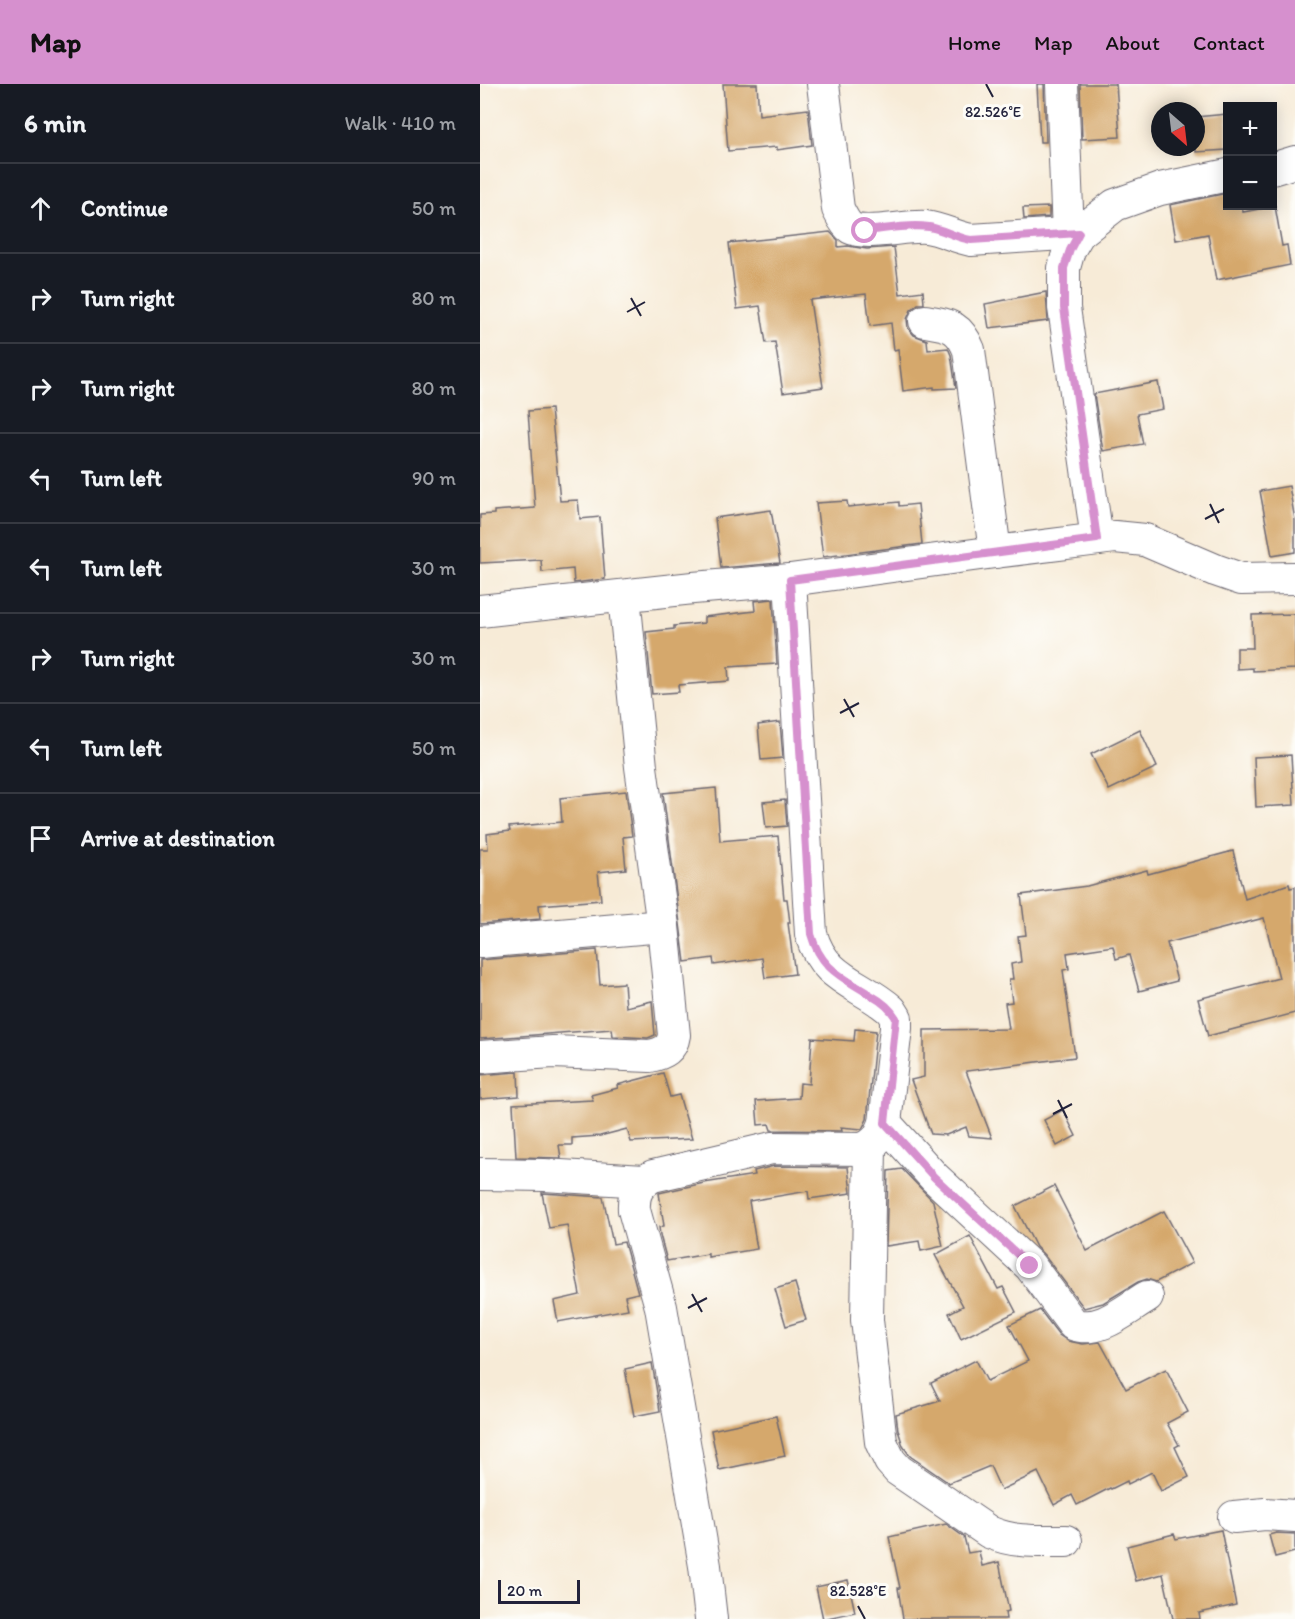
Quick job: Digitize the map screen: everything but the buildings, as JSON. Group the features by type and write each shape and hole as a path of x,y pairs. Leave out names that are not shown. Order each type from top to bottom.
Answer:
{"street":[{"path":"823,84 838,209 844,221 851,228 865,231 917,226 932,228 958,238 971,240 1073,233 1115,205 1160,189 1223,177"},
{"path":"1062,84 1073,233 1064,268 1064,308 1097,539"},
{"path":"1277,167 1295,162"},
{"path":"925,321 957,329 964,336 969,350 995,552"},
{"path":"480,611 790,580 1115,537 1145,540 1241,579 1295,578"},
{"path":"790,580 811,934 816,951 825,964 884,1003 896,1018 878,1134 867,1320 878,1427 885,1452 898,1470 989,1532 1004,1539 1018,1541 1065,1541"},
{"path":"480,1057 553,1052 650,1056 661,1054 673,1044 663,926 641,767 624,596"},
{"path":"480,942 663,926"},
{"path":"711,1619 705,1566 661,1307 634,1210 634,1197 644,1181 653,1176 772,1148 862,1149 878,1134"},
{"path":"878,1134 934,1177 1030,1266 1073,1324 1083,1328 1094,1327 1147,1297"},
{"path":"480,1174 644,1181"},
{"path":"1234,1517 1265,1514 1295,1516"}],"route":[{"path":"865,231 917,226 932,228 958,238 971,240 1079,233 1064,268 1064,308 1097,539 790,580 811,934 816,951 825,964 884,1003 896,1018 885,1123 934,1177 1030,1266"}]}
